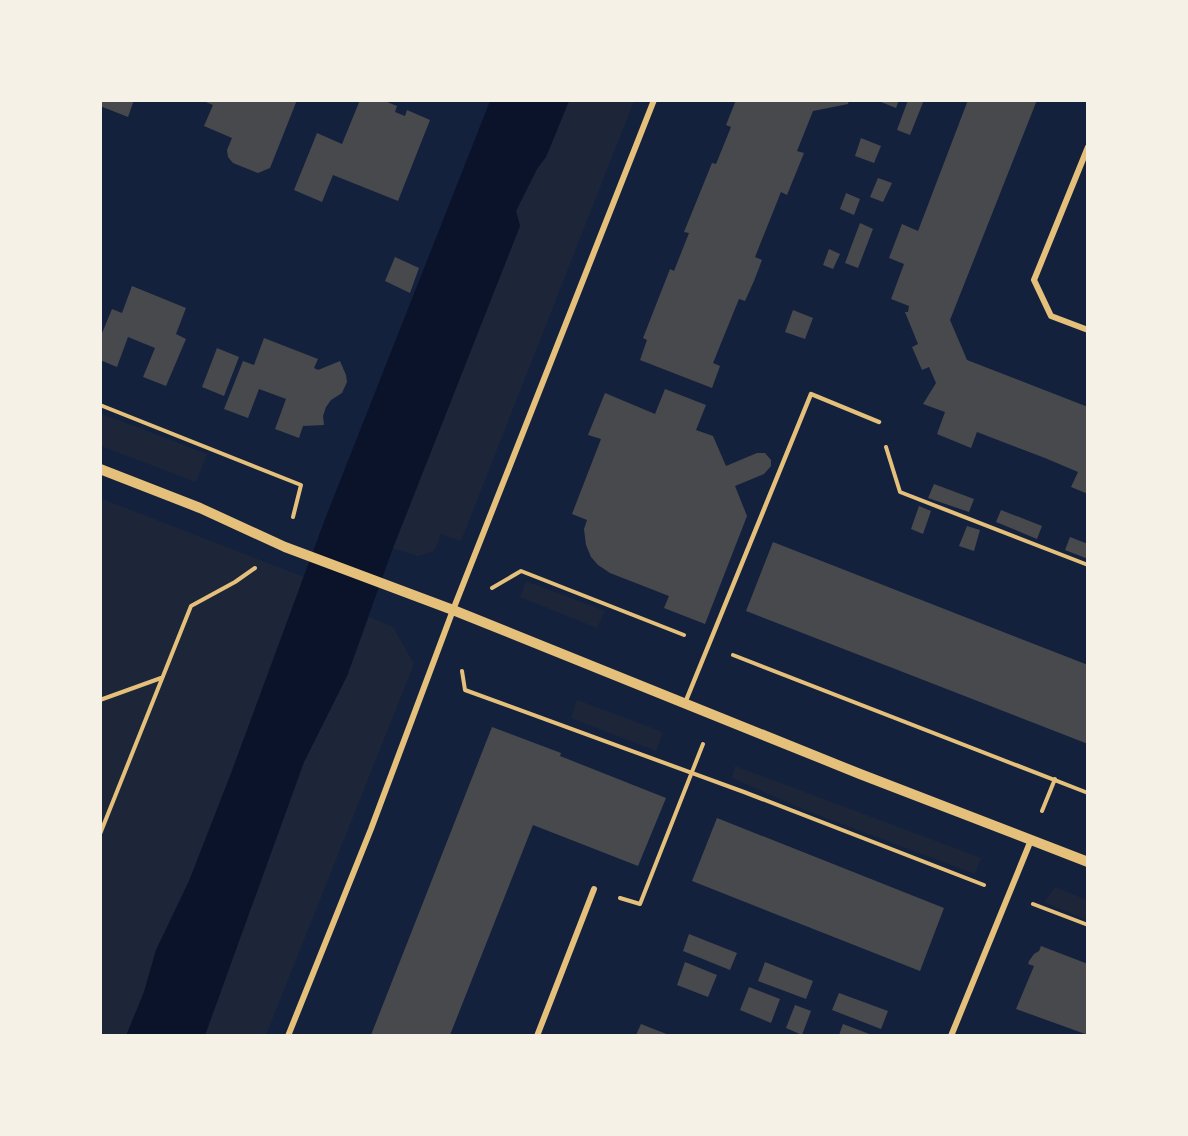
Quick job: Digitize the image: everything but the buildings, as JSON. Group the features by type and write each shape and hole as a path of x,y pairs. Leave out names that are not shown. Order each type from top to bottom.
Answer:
{"street":[{"path":"288,1035 367,840 453,610 654,100"},
{"path":"1088,147 1034,280 1051,316 1088,330"},
{"path":"100,469 200,508 285,547 453,610 860,774 1088,862"},
{"path":"951,1035 1031,840"},
{"path":"537,1035 594,889"}],"lane":[{"path":"685,703 811,394 879,422"}],"path":[{"path":"100,405 302,485 285,547 235,582 191,606 100,834"},
{"path":"879,422 900,492 1088,565"},
{"path":"453,610 521,571 1088,793"},
{"path":"461,668 465,690 744,792 1088,925"},
{"path":"100,700 161,678"},
{"path":"594,889 640,904 690,773 715,715"}],"shaded area":[{"path":"490,101 569,101 546,157 537,169 516,211 520,226 393,548 347,676 304,762 205,1035 126,1036 144,992 156,950 189,881 325,519"},
{"path":"569,101 634,101 461,541 441,534 434,551 418,556 393,548 520,226 516,211 537,169 546,157"},
{"path":"100,413 207,454 196,482 101,446"},
{"path":"100,498 304,577 189,881 156,950 144,992 126,1036 100,1035"},
{"path":"526,581 605,611 597,628 520,597"},
{"path":"369,617 393,627 414,664 266,1035 205,1036 304,762 347,676"},
{"path":"577,700 663,732 656,751 571,718"},
{"path":"735,766 981,858 975,874 805,810 732,778"},
{"path":"1055,887 1087,900 1087,920 1044,902"}]}
